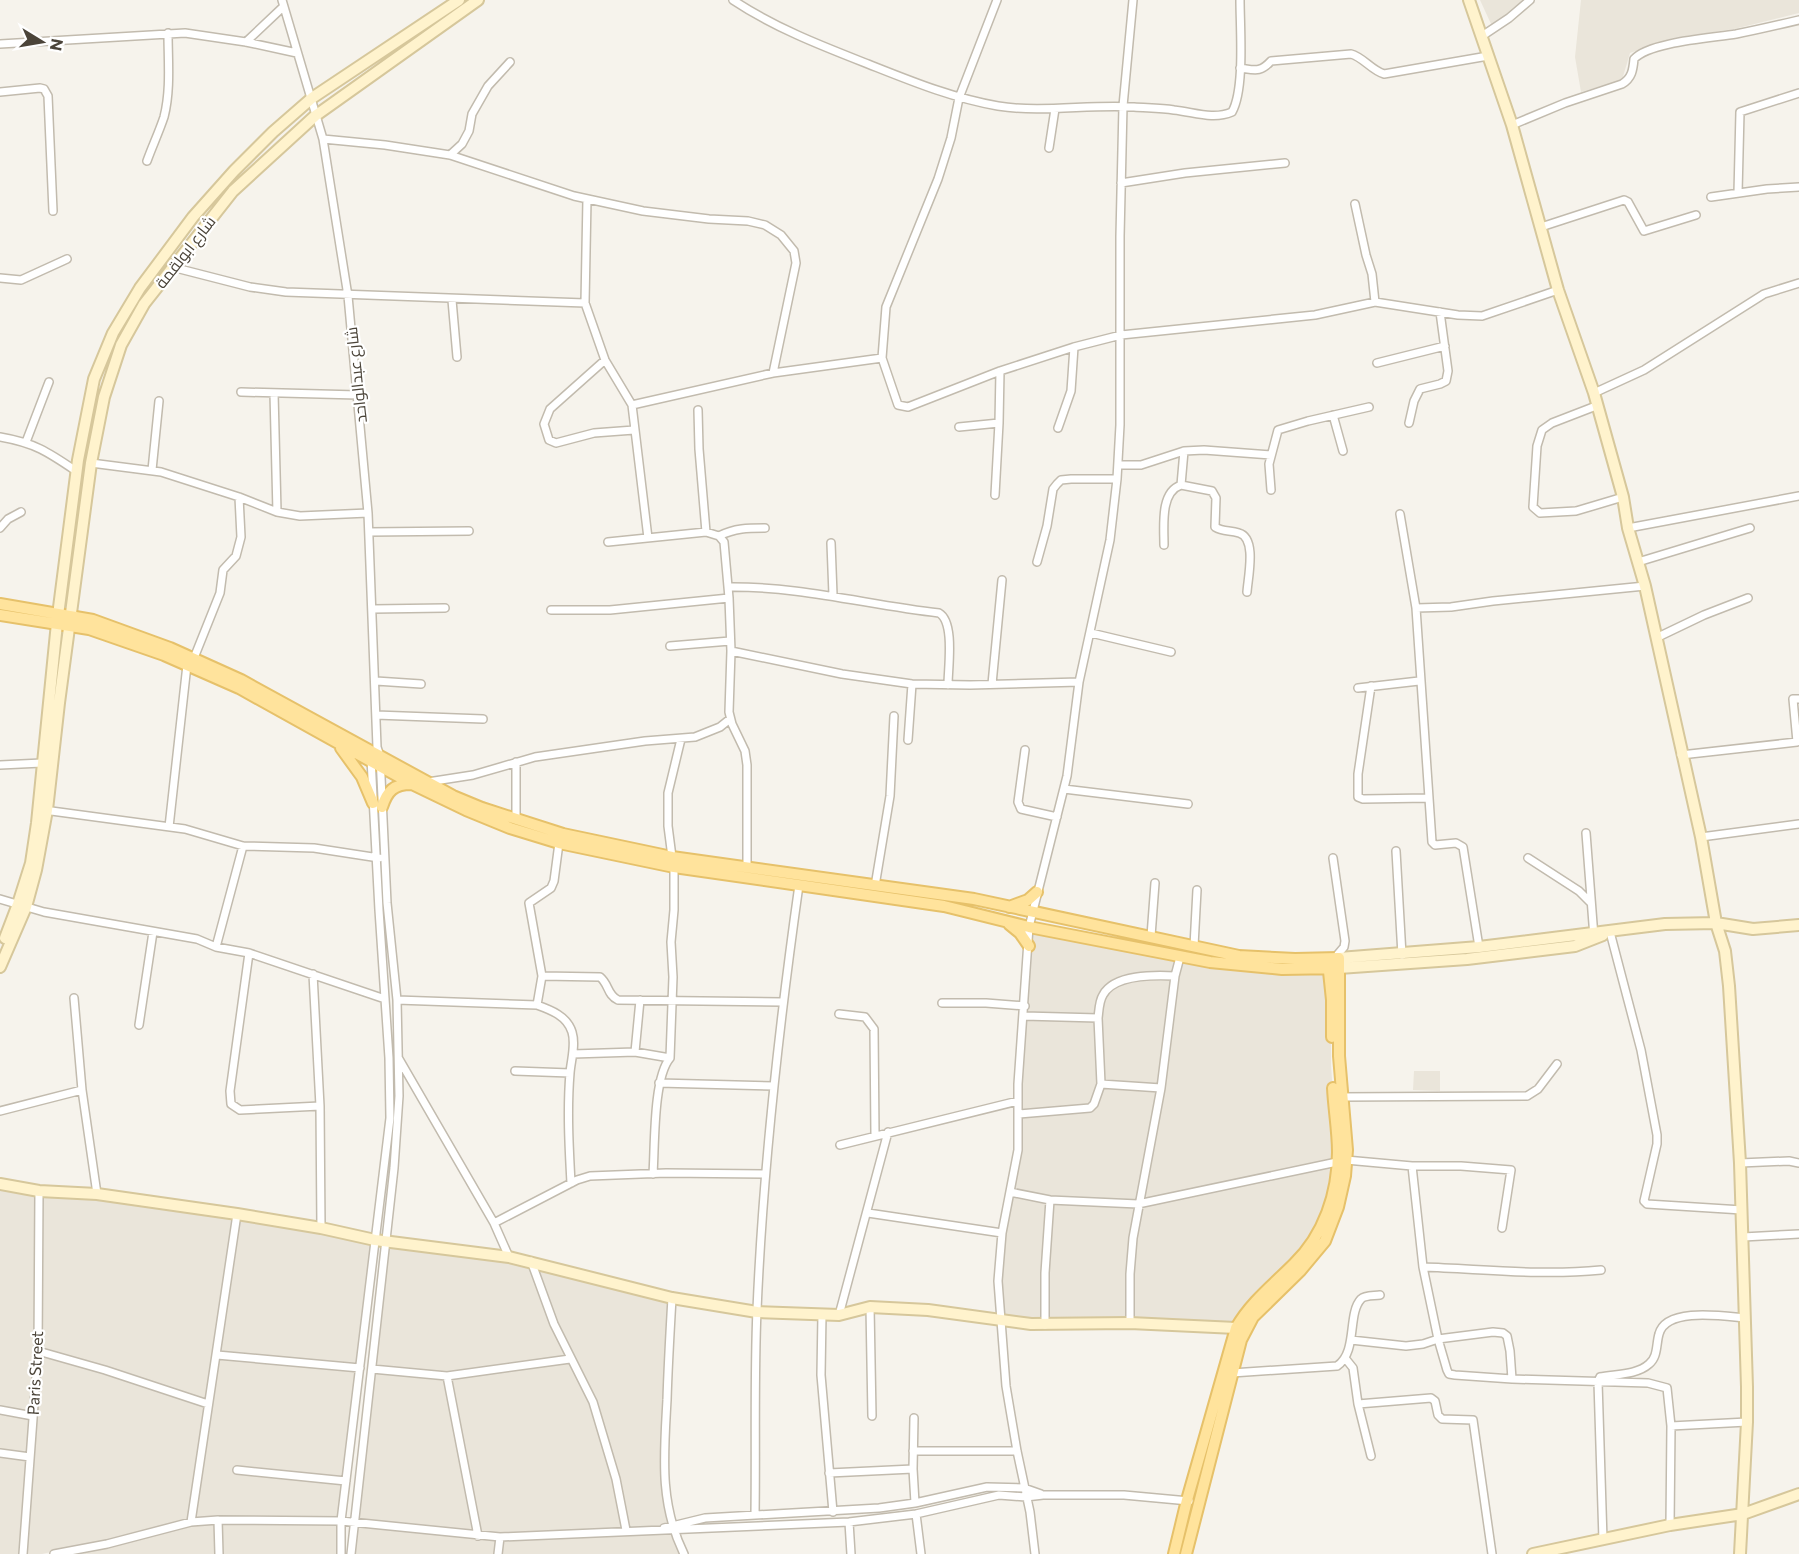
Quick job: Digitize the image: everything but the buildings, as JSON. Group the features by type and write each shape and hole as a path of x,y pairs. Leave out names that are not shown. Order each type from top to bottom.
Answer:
{"main road":[{"path":"0,604 57,618"},
{"path":"0,615 57,618 111,626 191,662 337,743 376,757 412,784 488,819 559,843 799,885 944,906 1029,927 1180,957 1260,968 1334,964"},
{"path":"191,662 241,680 376,757 470,804 562,834 673,862 747,867 974,899 1225,954 1334,964"},
{"path":"337,743 362,777 377,805 395,786 412,784"},
{"path":"1009,907 1028,900 1037,892"},
{"path":"1003,921 1020,933 1029,946"},
{"path":"1334,964 1341,1097 1347,1141 1342,1161"},
{"path":"1180,1553 1240,1330 1300,1272 1325,1241 1338,1207 1342,1161 1334,964"},
{"path":"1192,1502 1232,1373 1240,1330"}],"street":[{"name":"شارع ابولقمة","path":"42,809 42,763 57,618 76,471 94,379 113,333 140,288 194,218 234,171 273,132 312,98 459,0"},
{"name":"شارع ابولقمة","path":"42,809 71,620 91,463 104,397 121,345 144,304 233,191 315,116 478,0"},
{"path":"733,0 812,43 909,82 959,98 999,106 1055,109 1123,106 1221,116 1232,112 1237,102 1240,68 1240,0"},
{"path":"997,0 959,98 951,138 938,179 886,307 882,358 898,405 905,407 1000,371 1074,347 1121,335 1315,315 1375,302 1458,315 1482,316 1558,290"},
{"path":"1035,1554 1006,1386 998,1281 1002,1233 1018,1150 1018,1101 1029,927 1064,789 1079,682 1110,540 1117,479 1123,106 1133,0"},
{"path":"1469,0 1512,125 1558,290 1594,393 1623,497 1628,528 1645,586 1701,837 1716,923 1725,951 1743,1237 1747,1422 1740,1554"},
{"path":"1482,36 1530,0"},
{"name":"شارع عبدالواحد","path":"283,3 323,139 348,296 368,513 376,681 377,805"},
{"path":"246,42 283,3"},
{"path":"1512,125 1565,103 1622,84 1633,71 1634,59 1643,52 1675,43 1799,20"},
{"path":"147,161 164,117 168,33"},
{"path":"0,44 185,33 246,42 297,53"},
{"path":"1240,68 1258,70 1264,69 1272,61 1351,54 1357,56 1376,72 1384,74 1488,56"},
{"path":"450,155 462,144 469,130 472,114 488,86 510,62"},
{"path":"0,92 40,88 44,89 48,96 53,211"},
{"path":"1738,193 1740,112 1799,93"},
{"path":"1049,148 1055,109"},
{"path":"323,139 450,155 587,199 654,212 708,219 748,221 765,225 781,236 794,251 796,263 772,373"},
{"path":"1121,183 1185,173 1285,163"},
{"path":"1711,197 1799,187"},
{"path":"587,199 585,303 605,360 632,405 648,538"},
{"path":"1541,227 1624,200 1629,202 1643,230 1647,231 1696,215"},
{"path":"1355,204 1372,274 1375,302"},
{"path":"0,278 21,280 67,259"},
{"path":"172,267 269,291 452,300 585,303"},
{"path":"1594,393 1644,370 1764,294 1799,283"},
{"path":"452,300 457,357"},
{"path":"1409,423 1419,389 1446,381 1448,371 1440,312"},
{"path":"1377,363 1445,346"},
{"path":"1058,428 1071,391 1074,347"},
{"path":"632,405 772,373 882,358"},
{"path":"605,360 550,409 544,424 549,440 556,443 594,433 634,430"},
{"path":"995,495 1000,371"},
{"path":"26,442 49,381"},
{"path":"241,392 358,395"},
{"path":"274,393 277,512"},
{"path":"152,470 159,401"},
{"path":"1596,406 1552,423 1542,430 1537,446 1533,507 1540,513 1576,511 1623,497"},
{"path":"1271,490 1269,480 1271,455 1277,433 1281,428 1369,407"},
{"path":"698,410 706,532"},
{"path":"1333,415 1343,451"},
{"path":"959,427 999,423"},
{"path":"0,437 26,442 42,449 76,471"},
{"path":"1118,465 1141,465 1184,451 1271,455"},
{"path":"1181,485 1184,451"},
{"path":"91,463 152,470 239,497 277,512 300,516 368,513"},
{"path":"1037,562 1047,526 1053,489 1057,484 1061,480 1071,479 1117,479"},
{"path":"1164,545 1165,514 1172,489 1181,485 1212,491 1216,498 1215,527 1239,533 1246,538 1250,548 1247,592"},
{"path":"1628,528 1799,496"},
{"path":"169,827 191,662 220,593 223,570 236,556 241,537 239,497"},
{"path":"0,528 8,519 21,512"},
{"path":"1400,514 1416,608 1419,681 1432,843 1435,845 1456,843 1463,848 1479,947"},
{"path":"719,536 739,528 765,528"},
{"path":"1638,562 1750,528"},
{"path":"369,532 469,531"},
{"path":"608,542 706,532 719,536 725,546 729,598 730,719 741,740 747,765 747,867"},
{"path":"831,543 833,595"},
{"path":"992,684 1002,580"},
{"path":"1416,608 1451,607 1645,586"},
{"path":"728,587 760,587 833,595 939,613 944,616 947,623 948,685"},
{"path":"550,610 610,610 729,598"},
{"path":"1656,638 1704,615 1748,598"},
{"path":"373,609 445,608"},
{"path":"1091,633 1171,652"},
{"path":"670,646 730,641"},
{"path":"730,651 842,674 912,684 1079,682"},
{"path":"376,681 421,684"},
{"path":"1358,688 1419,681"},
{"path":"908,740 912,684"},
{"path":"1371,686 1358,774 1358,797 1363,799 1429,798"},
{"path":"1682,755 1797,742 1793,699 1799,699"},
{"path":"376,716 483,719"},
{"path":"875,886 890,796 894,716"},
{"path":"428,782 473,775 535,757 645,741 681,739 709,733 730,719"},
{"path":"653,1174 659,1083 665,1064 670,1058 673,977 671,942 674,910 668,793 681,739"},
{"path":"1025,750 1019,807 1057,818"},
{"path":"516,762 516,819"},
{"path":"0,765 42,763"},
{"path":"1064,789 1188,804"},
{"path":"351,1554 372,1369 390,1118 389,1058 376,857 377,805"},
{"path":"340,1554 341,1521 360,1368 394,1168 399,1096 397,1000 385,860 377,805"},
{"path":"0,967 22,905 42,809 185,829 243,846 314,848 385,860"},
{"path":"1701,837 1799,824"},
{"path":"1586,833 1594,936"},
{"path":"537,1005 542,976 528,908 532,900 546,893 554,881 559,843"},
{"path":"216,947 243,846"},
{"path":"1396,851 1402,955"},
{"path":"1333,858 1345,941 1334,964"},
{"path":"1528,858 1580,891 1590,902"},
{"path":"1151,936 1155,883"},
{"path":"755,1514 757,1312 765,1174 782,1002 799,885"},
{"path":"1194,946 1197,890"},
{"path":"0,900 45,912 197,939 216,947 249,953 385,999"},
{"path":"0,950 22,905"},
{"path":"1334,964 1594,936 1665,924 1716,923 1752,929 1799,925"},
{"path":"139,1025 153,932"},
{"path":"1608,933 1641,1050 1657,1135 1644,1201 1647,1204 1742,1210"},
{"path":"1334,964 1478,957 1575,945 1594,936"},
{"path":"249,953 231,1082 231,1104 240,1110 320,1106"},
{"path":"1130,1323 1130,1274 1138,1203 1161,1088 1175,976 1180,957"},
{"path":"313,974 320,1106 321,1228"},
{"path":"1019,1114 1090,1108 1094,1104 1101,1084 1098,1018 1102,995 1112,985 1150,975 1175,976"},
{"path":"542,976 600,977 605,982 609,994 615,999 782,1002"},
{"path":"75,998 82,1090 97,1194"},
{"path":"397,1000 537,1005 555,1012 567,1022 572,1032 573,1054 570,1072 571,1183"},
{"path":"635,1052 640,1000"},
{"path":"942,1003 974,1002 1025,1006"},
{"path":"839,1014 865,1017 874,1029 875,1136"},
{"path":"1024,1016 1098,1018"},
{"path":"573,1054 635,1052 670,1058"},
{"path":"398,1057 494,1223 509,1257"},
{"path":"1341,1097 1527,1096 1538,1089 1557,1064"},
{"path":"515,1071 570,1072"},
{"path":"659,1083 774,1086"},
{"path":"1101,1084 1161,1088"},
{"path":"0,1112 82,1090"},
{"path":"840,1145 1018,1101"},
{"path":"839,1315 888,1132"},
{"path":"1010,1192 1050,1200 1138,1203 1342,1161 1412,1166 1461,1166 1511,1170 1502,1228"},
{"path":"1740,1163 1789,1161 1799,1163"},
{"path":"1412,1166 1423,1267 1438,1339 1449,1374 1512,1379 1655,1384 1667,1388 1671,1426 1670,1525"},
{"path":"494,1223 571,1183 595,1176 765,1174"},
{"path":"0,1184 39,1191 97,1194 237,1214 321,1228 380,1241 509,1257 672,1298 757,1312 839,1315 870,1306 928,1310 1045,1325 1130,1323 1240,1330"},
{"name":"Paris Street","path":"23,1554 38,1351 39,1191"},
{"path":"1045,1325 1045,1273 1050,1200"},
{"path":"867,1213 1002,1233"},
{"path":"190,1522 237,1214"},
{"path":"1743,1237 1799,1234"},
{"path":"531,1261 554,1324 593,1402 616,1479 626,1530"},
{"path":"1423,1267 1468,1268 1534,1274 1601,1270"},
{"path":"1232,1373 1337,1366 1345,1358 1359,1302 1367,1296 1380,1295"},
{"path":"672,1298 664,1469 666,1500 672,1528 684,1554"},
{"path":"870,1306 872,1416"},
{"path":"822,1314 821,1375 833,1512"},
{"path":"1603,1540 1598,1382 1600,1377 1637,1370 1651,1364 1662,1325 1667,1320 1686,1316 1744,1318"},
{"path":"1351,1340 1406,1346 1438,1339 1493,1332 1503,1333 1507,1336 1509,1343 1512,1379"},
{"path":"38,1351 105,1370 208,1404"},
{"path":"216,1355 360,1368"},
{"path":"1345,1358 1353,1368 1358,1404 1371,1456"},
{"path":"372,1369 447,1376 570,1359"},
{"path":"447,1376 478,1536"},
{"path":"1358,1404 1431,1398 1435,1401 1438,1415 1442,1419 1473,1420 1492,1554"},
{"path":"0,1410 33,1416"},
{"path":"914,1418 915,1503"},
{"path":"1671,1426 1747,1422"},
{"path":"913,1451 1017,1451"},
{"path":"0,1453 30,1457"},
{"path":"829,1473 913,1469"},
{"path":"237,1470 346,1481"},
{"path":"672,1528 705,1518 833,1512 915,1503 987,1487 1024,1488 1043,1495"},
{"path":"1539,1553 1670,1525 1743,1514 1799,1494"},
{"path":"54,1554 107,1544 190,1522 218,1520 341,1521 500,1537 849,1522 916,1514 999,1495 1026,1497 1124,1495 1192,1502"},
{"path":"916,1514 921,1554"},
{"path":"218,1520 219,1554"},
{"path":"849,1522 850,1554"},
{"path":"498,1554 500,1537"}],"shaded area":[{"path":"1480,0 1525,0 1492,26"},
{"path":"1581,0 1799,0 1799,13 1734,29 1673,38 1630,53 1622,80 1581,92 1575,57"},
{"path":"1030,928 1181,959 1329,969 1331,1065 1337,1151 1332,1188 1320,1227 1235,1327 1001,1320 1000,1279 1006,1227 1021,1152 1020,1098"},
{"path":"1414,1071 1440,1071 1440,1091 1413,1090"},
{"path":"0,1185 97,1194 374,1240 340,1523 339,1554 59,1554 192,1521 42,1554 0,1554"},
{"path":"385,1241 509,1257 671,1298 664,1469 671,1524 660,1528 484,1536 387,1527 495,1540 660,1529 673,1532 683,1554 353,1554"}]}
